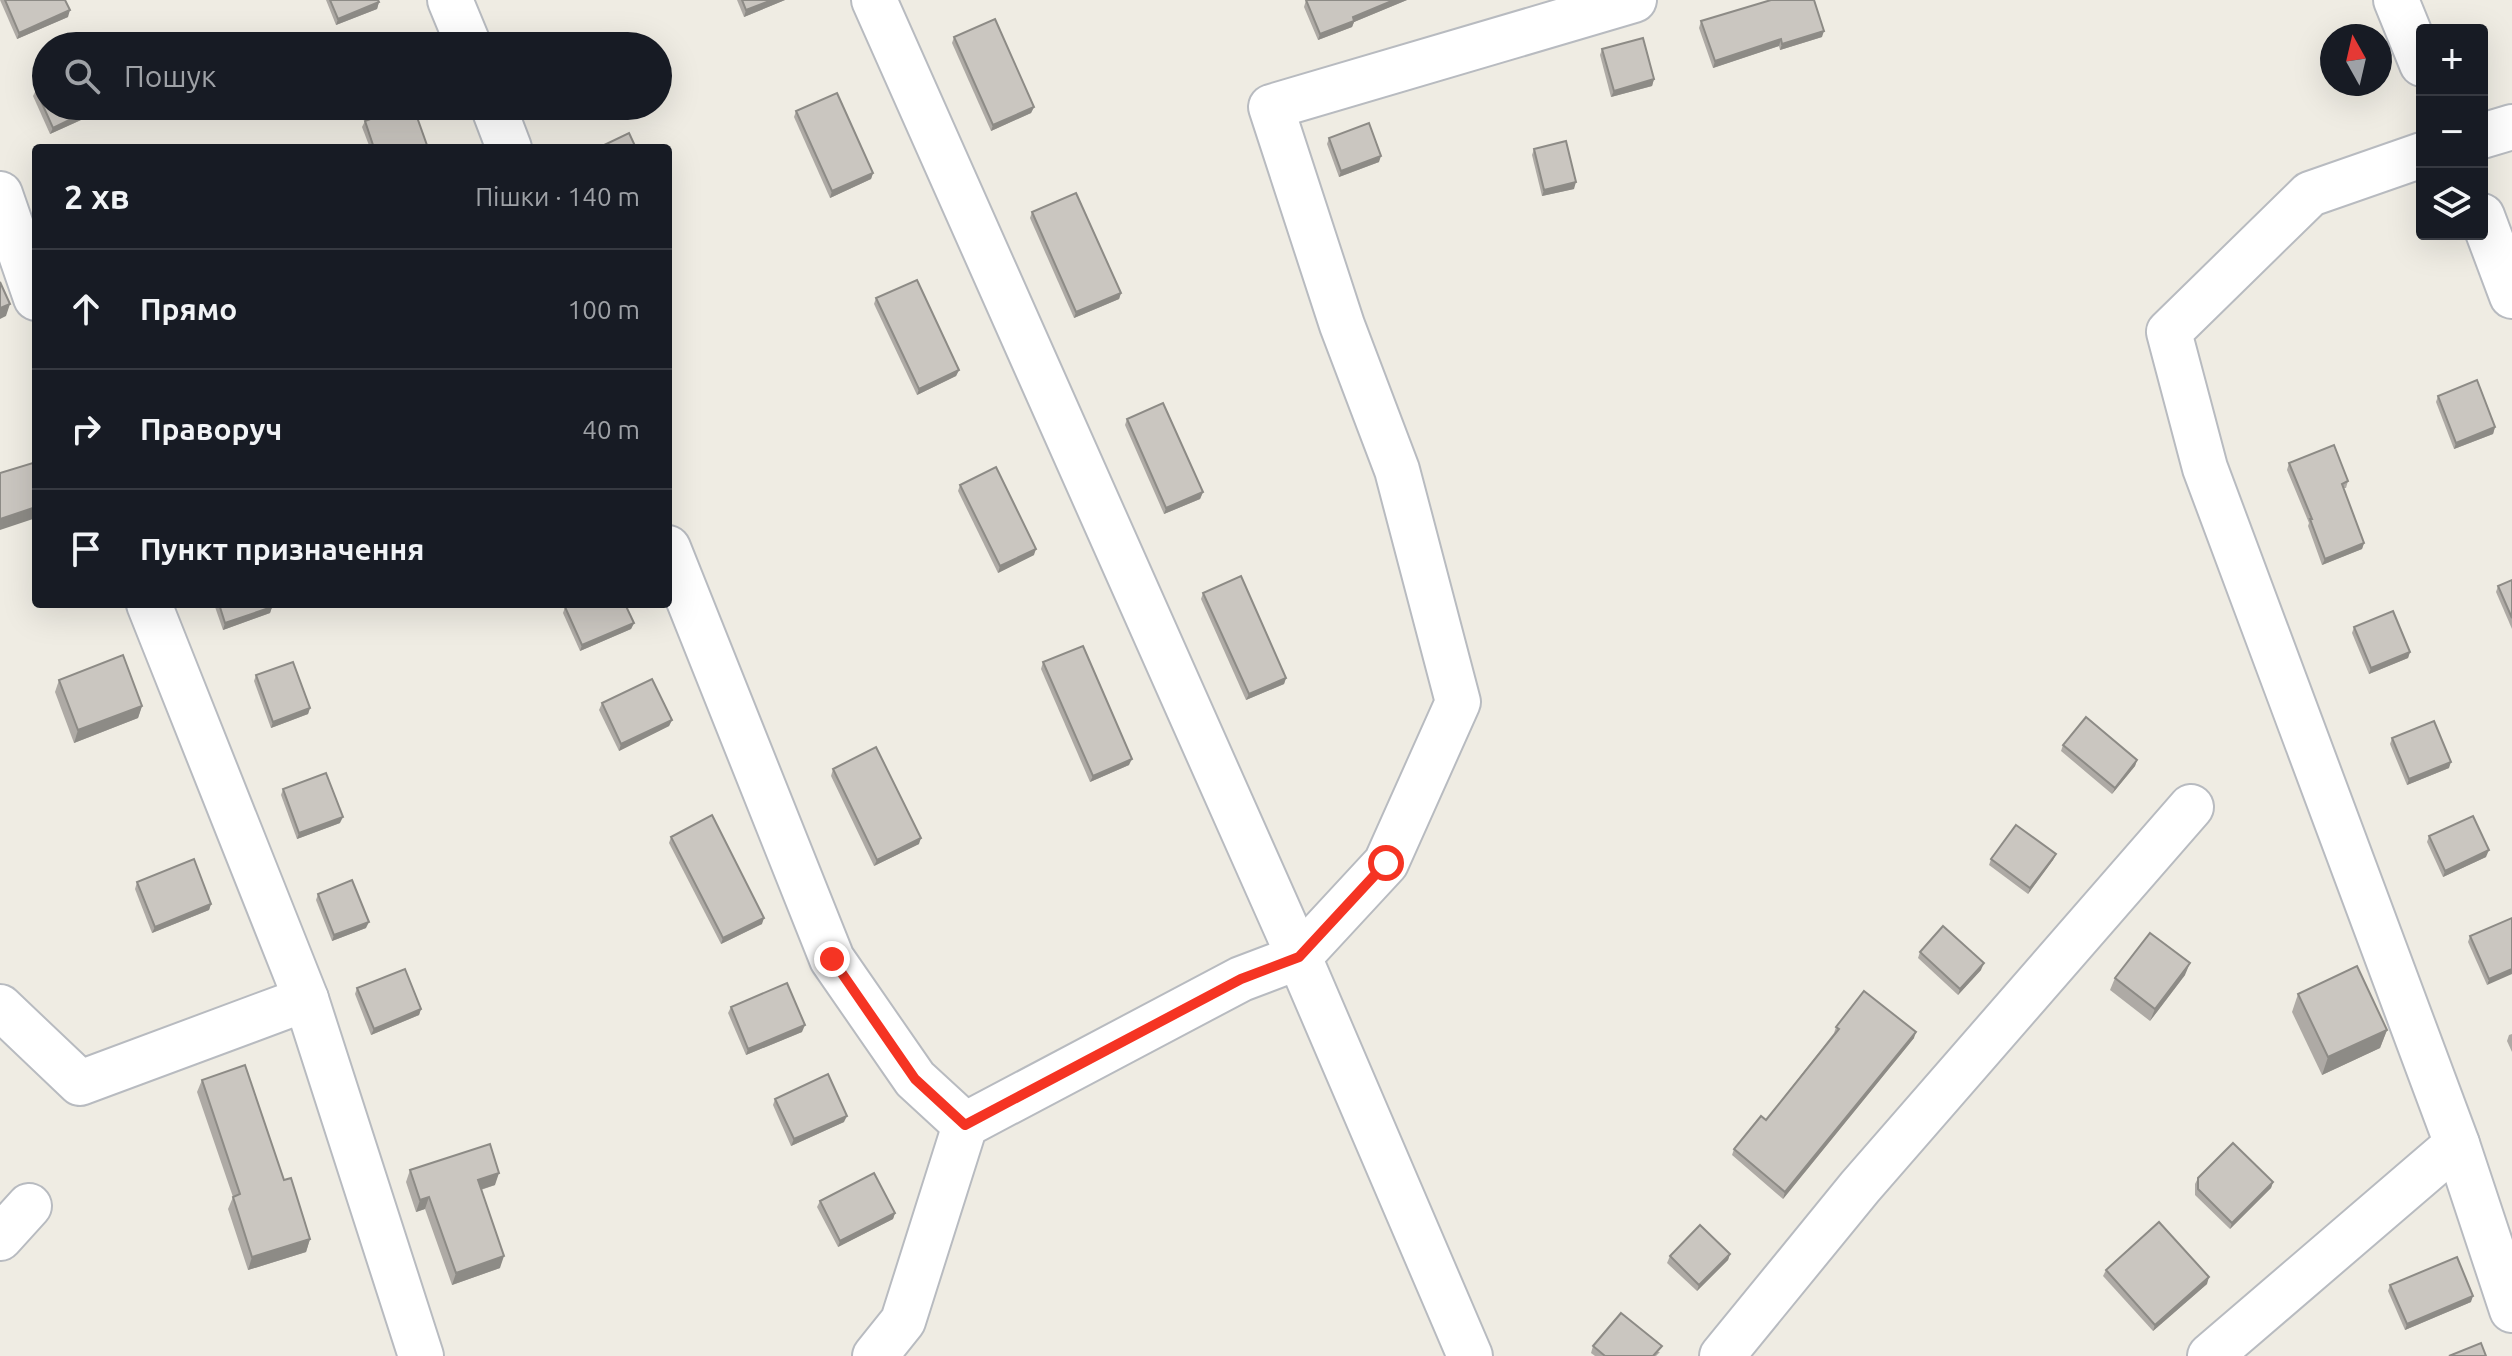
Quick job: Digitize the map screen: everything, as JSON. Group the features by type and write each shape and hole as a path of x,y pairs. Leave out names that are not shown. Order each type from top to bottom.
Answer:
{"street":[{"path":"450,0 463,32"},
{"path":"874,0 1299,957 1470,1356"},
{"path":"875,1356 903,1321 965,1125 1241,979 1299,957 1386,863 1458,702 1397,470 1342,325 1271,107 1634,0"},
{"path":"2396,0 2416,49"},
{"path":"498,120 507,144"},
{"path":"2488,134 2512,127"},
{"path":"2416,157 2310,194 2169,332 2205,468 2457,1144 2512,1310"},
{"path":"0,194 32,286"},
{"path":"2488,232 2512,296"},
{"path":"672,558 832,959 915,1079 965,1125"},
{"path":"151,608 306,999 421,1356"},
{"path":"1722,1356 1860,1187 2191,807"},
{"path":"0,1007 80,1083 306,999"},
{"path":"2210,1356 2457,1144"},
{"path":"0,1238 29,1206"}],"building":[{"path":"5,0 65,0 70,10 19,33"},
{"path":"330,0 378,0 379,2 338,19"},
{"path":"742,0 772,0 746,10"},
{"path":"1306,0 1394,0 1320,34"},
{"path":"1771,0 1814,0 1824,31 1782,44 1781,39 1715,61 1701,21"},
{"path":"995,19 1034,107 993,125 954,37"},
{"path":"1643,38 1654,79 1614,91 1602,49"},
{"path":"837,93 873,173 832,191 796,111"},
{"path":"49,120 69,120 53,128"},
{"path":"418,120 427,144 373,144 365,121"},
{"path":"1369,123 1381,156 1341,171 1329,138"},
{"path":"629,133 634,144 606,144"},
{"path":"1566,141 1576,182 1544,190 1534,149"},
{"path":"1076,193 1121,293 1076,312 1032,212"},
{"path":"917,280 959,370 919,389 876,298"},
{"path":"0,282 10,304 0,308"},
{"path":"2477,380 2495,427 2456,443 2438,396"},
{"path":"1163,403 1203,492 1166,508 1127,419"},
{"path":"2334,445 2348,481 2342,484 2364,543 2325,559 2289,463"},
{"path":"32,463 32,508 0,519 0,473"},
{"path":"996,467 1036,549 1000,566 960,485"},
{"path":"1241,576 1286,678 1249,694 1203,593"},
{"path":"2512,580 2512,618 2498,586"},
{"path":"220,608 269,608 225,623"},
{"path":"565,608 627,608 634,623 582,645"},
{"path":"2393,611 2410,652 2371,668 2354,627"},
{"path":"1083,646 1132,759 1093,776 1043,662"},
{"path":"123,655 142,706 78,730 59,680"},
{"path":"293,662 310,708 273,722 256,675"},
{"path":"652,679 672,720 621,744 602,703"},
{"path":"2086,717 2137,760 2115,788 2063,745"},
{"path":"2434,721 2451,762 2409,779 2392,738"},
{"path":"876,747 921,838 877,860 833,769"},
{"path":"326,773 343,817 299,833 283,789"},
{"path":"712,815 764,918 723,938 671,837"},
{"path":"2473,816 2489,850 2445,871 2429,836"},
{"path":"2016,825 2056,854 2030,888 1991,859"},
{"path":"194,859 211,904 155,927 137,882"},
{"path":"352,880 369,922 334,935 318,894"},
{"path":"2512,918 2512,969 2489,979 2470,936"},
{"path":"1943,926 1984,963 1960,989 1920,952"},
{"path":"2150,933 2190,963 2155,1009 2115,978"},
{"path":"2357,966 2387,1030 2328,1057 2298,994"},
{"path":"405,969 421,1009 374,1029 357,988"},
{"path":"787,983 805,1025 748,1049 731,1007"},
{"path":"1864,991 1916,1032 1785,1192 1734,1149 1761,1116 1766,1120 1839,1029 1836,1027"},
{"path":"245,1065 284,1180 291,1178 310,1239 252,1257 233,1197 240,1194 202,1080"},
{"path":"828,1074 847,1116 794,1139 775,1099"},
{"path":"2233,1143 2273,1182 2232,1223 2198,1189 2198,1178"},
{"path":"490,1144 499,1173 478,1180 504,1256 456,1273 429,1197 420,1200 410,1170"},
{"path":"874,1173 895,1213 840,1241 820,1201"},
{"path":"2159,1222 2209,1277 2155,1325 2106,1270"},
{"path":"1700,1225 1730,1254 1699,1285 1670,1256"},
{"path":"2457,1257 2473,1296 2407,1324 2390,1285"},
{"path":"1621,1313 1662,1346 1653,1356 1605,1356 1593,1346"},
{"path":"2481,1343 2486,1356 2449,1356"}],"route":[{"path":"832,959 915,1079 965,1125 1241,979 1299,957 1386,863"}]}
